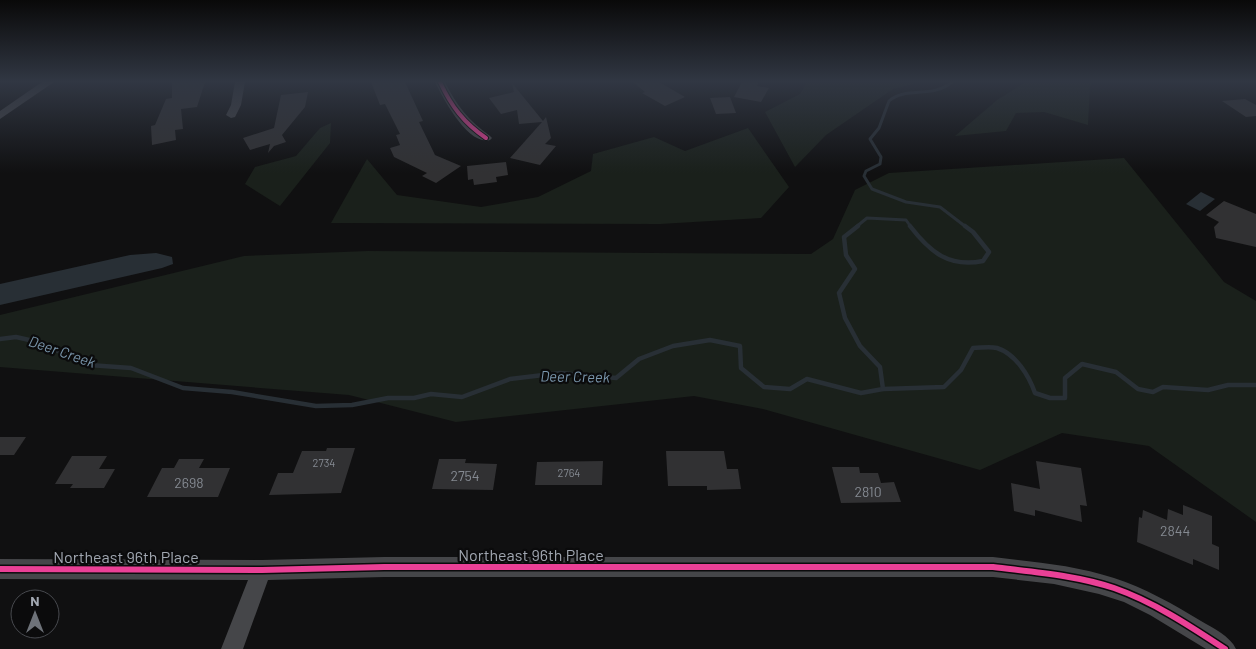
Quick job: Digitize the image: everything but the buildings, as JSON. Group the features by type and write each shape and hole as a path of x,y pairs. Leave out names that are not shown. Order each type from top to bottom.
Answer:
{"street":[{"path":"457,112 467,125 486,138"},
{"name":"Northeast 96th Place","path":"0,569 262,570 384,567 993,567 1061,575 1123,592 1175,616 1225,649"},
{"path":"232,649 262,570"}],"shaded area":[{"path":"765,112 859,112 826,135 795,167"},
{"path":"983,112 1036,112 1016,113 1006,131 955,136"},
{"path":"1045,112 1089,112 1088,125"},
{"path":"331,123 330,143 280,206 245,184 255,167 296,156 320,128"},
{"path":"748,128 789,187 761,218 660,224 331,223 367,159 397,195 481,207 538,197 591,171 593,154 654,137 685,151"},
{"path":"1124,158 1224,282 1256,301 1256,522 1149,446 1062,433 980,470 763,409 694,396 456,422 349,395 0,367 0,315 244,256 368,251 811,254 833,239 855,190 889,173"},
{"path":"1201,192 1215,199 1200,211 1186,204"},
{"path":"156,253 172,257 173,264 0,305 0,284 130,255"}],"waterway":[{"name":"Deer Creek","path":"885,112 879,128 870,139 881,157 880,164 866,171 864,176 872,189 906,202 940,207 966,227"},
{"name":"Deer Creek","path":"856,227 867,218 906,220 911,227"},
{"name":"Deer Creek","path":"858,226 844,237 846,255 855,269 839,293 845,318 860,346 880,367 883,389"},
{"name":"Deer Creek","path":"910,226 925,243 941,256 960,262 983,261 989,252 973,232 965,226"},
{"name":"Deer Creek","path":"0,339 16,337 38,342 89,365 131,368 183,388 232,392 316,406 352,405 388,398 414,398 431,394 462,397 510,379 560,373 616,378 639,359 673,346 710,340 740,346 741,368 764,387 790,389 807,379 861,393 883,389"},
{"path":"883,389 944,387 961,370 973,348 988,347 997,348 1010,355 1021,366 1035,393 1050,398 1065,398 1065,378 1082,364 1116,372 1138,389 1153,392 1163,387 1208,390 1228,385 1256,385"}],"cycle path":[{"path":"457,112 463,120 486,138"},
{"path":"0,569 262,570 384,567 993,567 1069,577 1114,588 1157,607 1225,649"}]}
